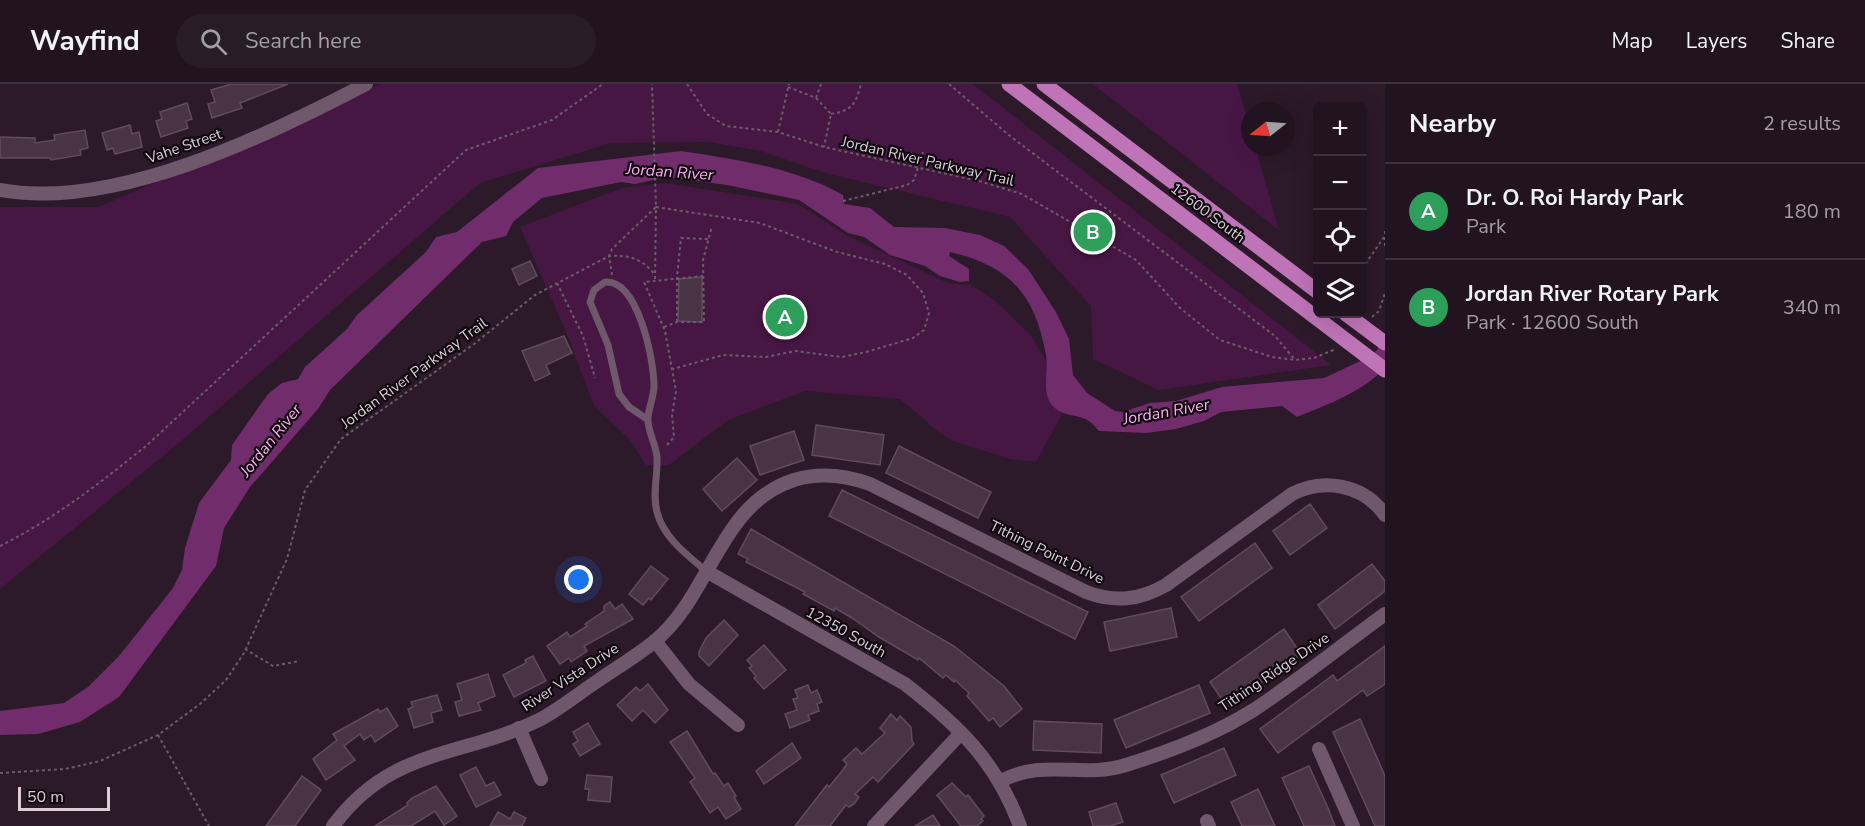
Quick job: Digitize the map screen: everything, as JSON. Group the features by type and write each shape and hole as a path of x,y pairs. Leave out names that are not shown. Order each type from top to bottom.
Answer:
{"main road":[{"name":"12600 South","path":"1009,84 1385,370"},
{"name":"12600 South","path":"1044,84 1313,289"},
{"path":"1351,318 1385,343"}],"street":[{"name":"Vahe Street","path":"0,190 20,194 105,188 169,171 254,139 366,84"},
{"name":"Tithing Point Drive","path":"706,571 742,515 762,496 785,483 822,475 846,477 870,484 1086,592 1117,599 1138,597 1157,590 1292,494 1311,486 1336,485 1350,488 1374,501 1385,515"},
{"name":"River Vista Drive","path":"333,826 368,789 404,765 431,754 519,728 558,708 655,641 674,623 688,605 706,571"},
{"name":"12350 South","path":"706,571 905,684 962,733 1001,781 1020,826"},
{"name":"Tithing Ridge Drive","path":"1001,781 1029,769 1092,771 1124,766 1219,728 1253,710 1385,614"},
{"path":"655,641 689,684 738,725"},
{"path":"519,728 541,779"},
{"path":"874,826 962,733"},
{"path":"1319,749 1353,826"}],"lane":[{"path":"647,419 629,407 619,394 608,345 590,303 599,284 611,281 626,291 645,335 654,382 654,400 647,419 656,449 654,494 663,527 706,571"}],"path":[{"path":"0,546 47,521 146,446 466,150 500,136 552,120 603,84"},
{"path":"652,84 656,207 655,277"},
{"name":"Jordan River Parkway Trail","path":"687,84 707,114 726,126 778,132 824,147 918,170 979,181 1022,194 1136,260 1180,308 1220,340 1272,357 1295,360 1314,358"},
{"path":"816,98 821,84"},
{"path":"831,114 848,111 856,101 861,84"},
{"path":"949,84 1010,136 1275,336 1295,360"},
{"path":"778,132 788,86 816,98 831,114"},
{"path":"824,147 831,114"},
{"path":"843,201 907,185 914,180 923,152"},
{"path":"656,207 760,223 837,252 885,264 907,275 923,293 929,313 924,330 913,338 866,352 842,357 795,351 766,357 723,355 673,369"},
{"name":"Jordan River Parkway Trail","path":"0,773 65,769 99,761 158,735 200,704 226,680 245,650 287,559 304,490 342,439 474,344 536,295 609,256 612,249 656,207"},
{"path":"664,327 677,322 704,322 703,260 711,226"},
{"path":"1385,231 1385,249"},
{"path":"1365,264 1384,237"},
{"path":"677,322 677,277 681,238 708,239"},
{"path":"611,281 609,256 636,258 655,277"},
{"path":"667,446 674,437 672,415 676,391 673,369 664,327 644,282 655,277 703,276"},
{"path":"557,283 583,336 595,378"},
{"path":"1383,300 1385,293"},
{"path":"245,650 273,666 300,661"},
{"path":"158,735 190,796 209,826"}],"shaded area":[{"path":"380,84 973,84 1331,365 1159,390 1093,359 1091,306 1010,217 825,173 761,151 708,142 611,143 480,183 174,447 0,589 0,207 99,207"},
{"path":"1093,84 1237,84 1242,102 1241,156 1258,156 1279,230"},
{"path":"666,183 798,204 848,236 948,283 971,285 994,300 1029,333 1052,369 1050,388 1062,414 1036,462 1010,459 953,441 941,434 900,399 805,391 728,420 669,465 646,465 630,440 594,406 567,334 520,227 622,188"}],"water":[{"name":"Jordan River","path":"681,151 743,161 805,178 843,195 844,204 870,208 894,227 945,228 980,235 1004,246 1028,269 1056,312 1069,339 1073,375 1087,393 1115,411 1123,412 1150,403 1176,401 1222,387 1324,378 1369,357 1377,350 1385,335 1385,368 1355,391 1297,417 1282,406 1221,412 1204,421 1176,429 1146,433 1099,431 1089,421 1060,412 1052,405 1047,394 1046,355 1035,315 1027,299 1016,286 989,265 950,252 949,256 969,269 969,281 960,282 940,276 925,266 890,255 864,237 848,233 799,200 727,185 667,177 635,184 621,182 542,198 513,222 506,236 482,242 330,390 318,409 250,487 224,528 216,566 119,697 80,722 38,734 0,735 0,711 64,703 88,687 119,656 173,588 182,570 185,548 199,503 231,460 232,445 268,394 282,383 298,379 305,367 347,329 357,315 426,252 436,237 457,232 538,168"}],"building":[{"path":"231,84 288,84 240,103 242,108 212,118 208,104 215,102 211,90"},
{"path":"187,103 192,119 186,121 188,128 161,137 156,121 162,119 160,112"},
{"path":"130,125 132,134 139,132 142,147 115,154 113,148 107,150 102,133"},
{"path":"85,130 88,148 80,150 81,155 51,160 50,158 0,158 0,137 35,138 35,143 55,140 54,135"},
{"path":"530,261 537,276 519,285 512,269"},
{"path":"702,277 702,322 678,321 679,279"},
{"path":"564,336 572,353 546,365 550,374 535,381 522,351"},
{"path":"816,425 884,435 880,465 812,455"},
{"path":"794,431 804,460 760,475 750,446"},
{"path":"899,446 991,492 978,518 886,473"},
{"path":"737,458 757,480 722,511 703,489"},
{"path":"842,490 1088,612 1075,639 829,516"},
{"path":"1310,504 1327,528 1290,555 1273,531"},
{"path":"751,529 954,646 1004,686 1022,709 1000,727 993,718 989,721 967,696 969,693 955,680 954,682 946,675 943,678 919,658 918,660 879,637 852,618 835,608 834,611 803,594 805,592 746,562 748,559 738,554"},
{"path":"1255,543 1272,568 1199,621 1181,597"},
{"path":"1372,564 1385,581 1385,591 1335,629 1318,605"},
{"path":"651,566 668,579 651,600 649,598 643,605 629,594"},
{"path":"610,602 615,609 622,604 633,619 584,646 587,651 571,662 569,658 560,664 547,646 567,632 570,637 587,626 585,624 604,611 604,606"},
{"path":"1171,608 1177,637 1110,651 1104,622"},
{"path":"724,620 738,635 709,666 699,656 699,652 706,638"},
{"path":"1284,629 1301,654 1227,707 1210,682"},
{"path":"764,645 786,670 764,689 754,678 756,676 749,668 752,666 747,660"},
{"path":"1385,646 1385,684 1367,696 1363,690 1278,753 1260,729 1333,675 1337,681"},
{"path":"533,656 546,681 514,697 503,675 526,663 525,660"},
{"path":"488,674 495,696 478,703 481,710 459,716 455,702 462,700 457,684"},
{"path":"648,684 668,710 655,723 643,710 632,721 617,705 636,687 640,691"},
{"path":"808,685 811,693 817,690 822,702 817,704 819,711 808,715 810,720 790,728 785,714 797,710 793,699 798,698 795,690"},
{"path":"1199,685 1210,713 1126,748 1114,720"},
{"path":"437,695 442,710 431,713 433,722 414,728 408,709 413,707 411,702"},
{"path":"387,708 398,726 375,742 371,735 364,740 360,734 344,746 355,760 326,780 313,759 337,740 333,734 378,709 380,712"},
{"path":"891,714 897,720 900,716 911,727 914,744 878,782 873,777 855,794 859,797 854,804 849,807 846,805 830,826 795,826 827,785 829,787 842,771 847,764 843,760 856,748 862,754 885,733 880,728"},
{"path":"1360,719 1385,776 1385,826 1375,826 1333,732"},
{"path":"1034,721 1102,724 1101,753 1033,750"},
{"path":"588,723 600,744 580,756 573,744 578,741 573,732"},
{"path":"687,731 713,774 715,773 724,786 728,783 736,796 734,797 741,809 726,819 718,807 710,813 690,782 695,778 670,742"},
{"path":"792,743 801,758 764,784 756,771"},
{"path":"1224,748 1236,775 1174,803 1161,775"},
{"path":"1309,766 1335,826 1304,826 1282,778"},
{"path":"476,767 486,786 494,782 501,795 476,807 460,775"},
{"path":"587,775 612,777 610,802 588,800 589,789 585,789"},
{"path":"302,776 321,790 295,826 266,826"},
{"path":"952,783 966,797 968,795 984,816 981,819 983,821 977,826 961,826 937,795"},
{"path":"436,786 457,816 444,825 435,811 411,826 375,826 408,805 407,803 412,798"},
{"path":"1258,789 1275,826 1242,826 1231,802"},
{"path":"1116,803 1123,822 1110,826 1093,826 1089,812"},
{"path":"498,812 510,819 514,812 526,818 522,826 490,826"},
{"path":"933,815 940,826 915,826"}],"place":[{"name":"Jordan River Rotary Park","path":"1093,232"},
{"name":"Dr. O. Roi Hardy Park","path":"785,317"}]}
